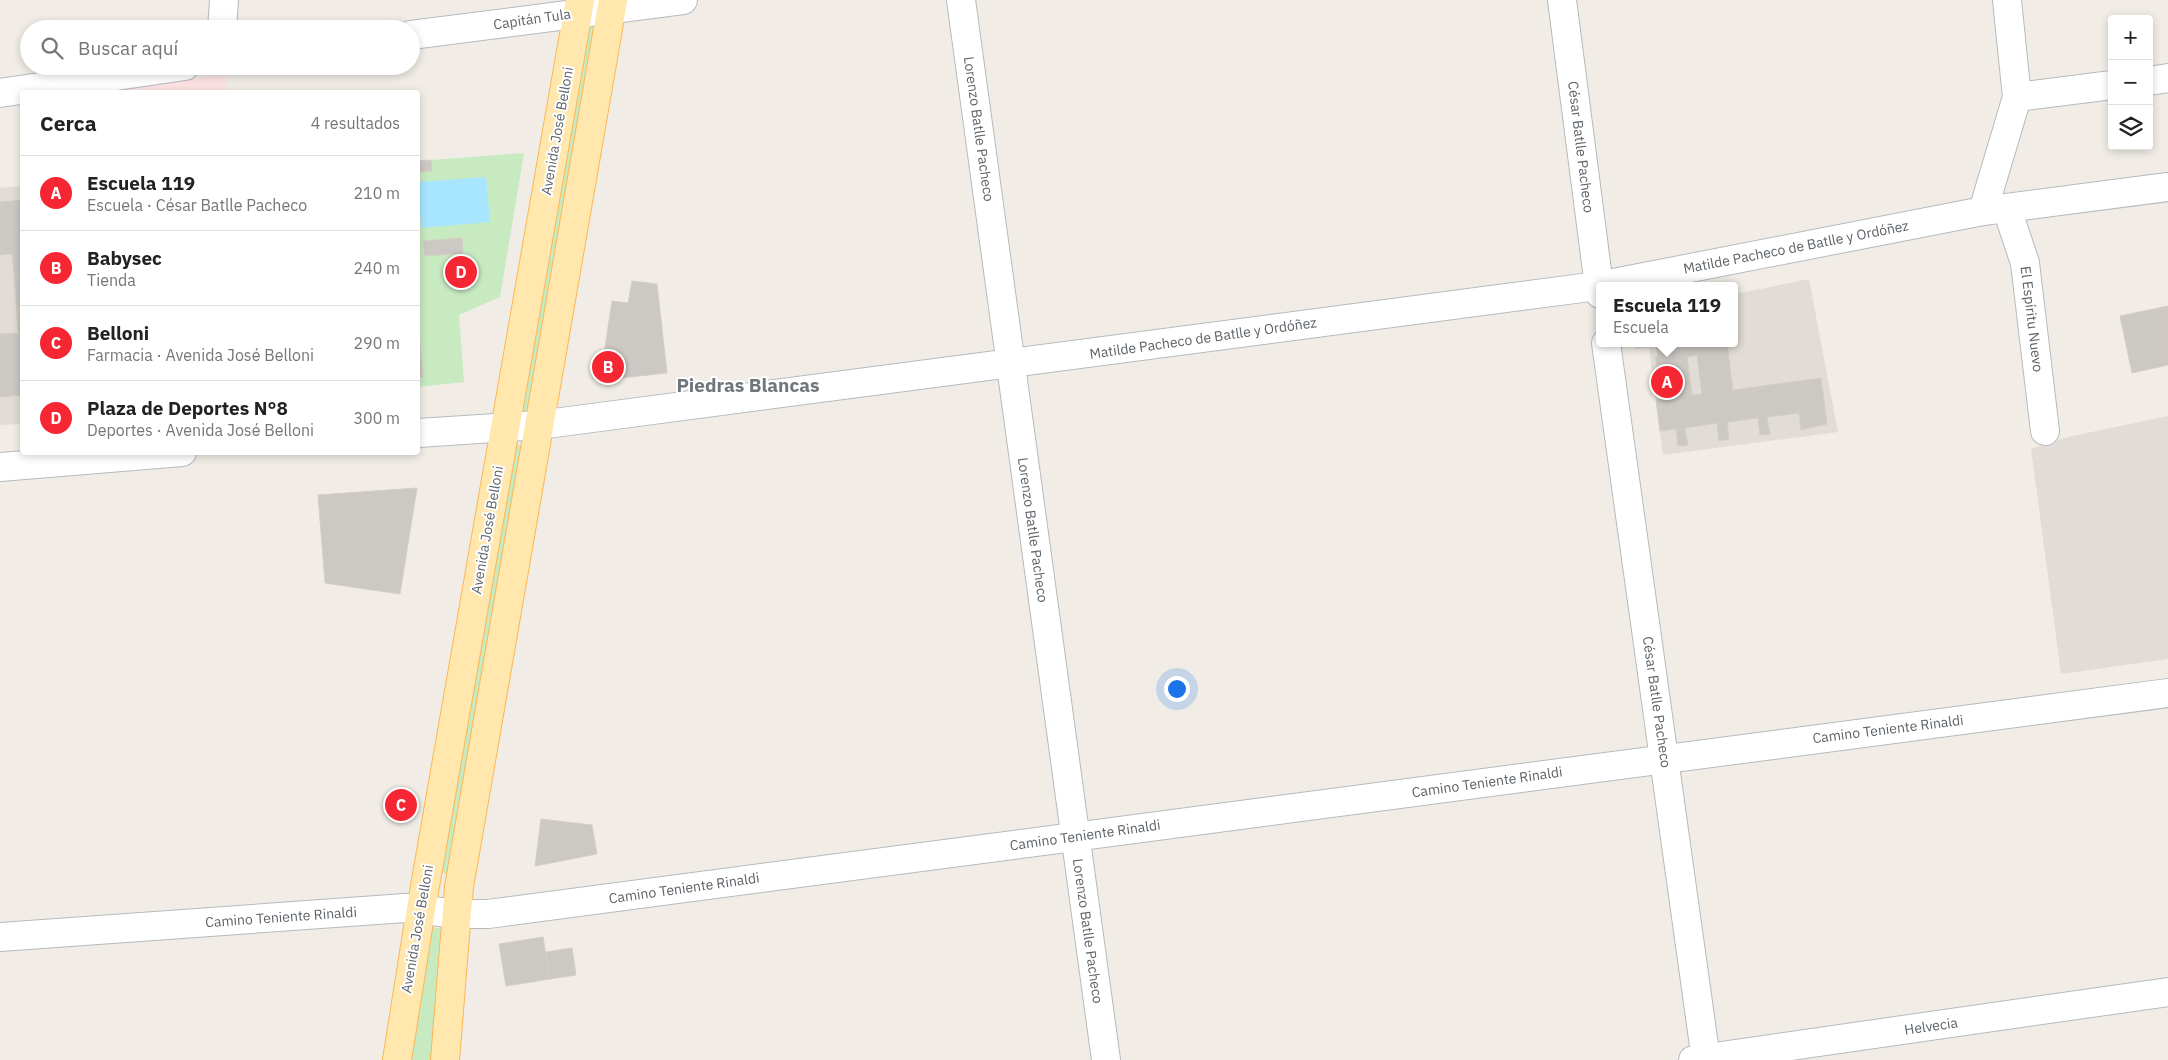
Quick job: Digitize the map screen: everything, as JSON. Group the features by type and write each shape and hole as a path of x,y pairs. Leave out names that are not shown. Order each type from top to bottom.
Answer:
{"main road":[{"path":"445,1060 461,877 612,4"},
{"name":"Avenida José Belloni","path":"397,1060 421,909 578,6"}],"street":[{"path":"223,20 224,0"},
{"name":"Capitán Tula","path":"420,33 578,6 684,0"},
{"name":"Lorenzo Batlle Pacheco","path":"961,0 1106,1060"},
{"name":"César Batlle Pacheco","path":"1562,0 1598,282"},
{"path":"1995,210 2017,97 2007,0"},
{"path":"21,90 123,75"},
{"path":"2153,80 2168,78"},
{"path":"2017,97 2108,86"},
{"path":"0,93 20,90"},
{"name":"Matilde Pacheco de Batlle y Ordóñez","path":"1639,282 1995,210 2168,187"},
{"name":"El Espíritu Nuevo","path":"1995,210 2025,263 2045,431"},
{"name":"Matilde Pacheco de Batlle y Ordóñez","path":"420,433 539,425 1010,363 1596,290"},
{"name":"César Batlle Pacheco","path":"1607,347 1665,758 1702,1059"},
{"path":"0,467 146,455"},
{"name":"Camino Teniente Rinaldi","path":"0,937 421,909 458,914 488,914 2168,693"},
{"name":"Helvecia","path":"1702,1059 2168,992"}],"shaded area":[{"path":"225,75 227,90 107,90"},
{"path":"20,186 20,424 0,425 0,188"},
{"path":"1809,279 1838,432 1663,455 1649,348 1635,349 1635,347 1738,347 1738,293"},
{"path":"2168,416 2168,659 2061,674 2031,449 2068,437"}],"green space":[{"path":"598,18 528,412 520,411 582,20"},
{"path":"524,153 500,297 459,315 464,382 420,387 420,161"},
{"path":"514,443 524,447 449,875 440,872"},
{"path":"428,926 451,931 439,1060 408,1060"}],"water":[{"path":"486,177 490,222 421,228 420,182"}],"building":[{"path":"431,160 432,171 420,172 420,161"},
{"path":"20,200 20,272 14,273 12,254 0,255 0,202"},
{"path":"462,238 463,253 425,256 423,241"},
{"path":"20,272 20,333 18,333 14,273"},
{"path":"632,281 657,284 667,373 612,379 601,374 612,301 628,303"},
{"path":"2168,306 2168,365 2132,373 2120,316"},
{"path":"20,333 20,395 0,397 0,334"},
{"path":"420,343 423,377 420,378"},
{"path":"1656,347 1728,347 1733,390 1821,378 1827,424 1801,430 1799,413 1767,417 1770,434 1760,435 1758,418 1727,422 1729,439 1719,441 1717,423 1685,428 1688,445 1678,446 1676,429 1660,431 1656,400 1664,399 1655,357 1658,357","holes":["1697,355 1702,394 1692,395 1687,357"]},
{"path":"417,488 400,594 325,583 318,495"},
{"path":"541,819 592,825 597,854 535,866"},
{"path":"543,937 550,979 506,986 499,944"},
{"path":"572,948 576,975 550,979 546,952"}],"place":[{"name":"Plaza de Deportes N°8","path":"461,272"},
{"name":"Babysec","path":"608,367"},
{"name":"Escuela 119","path":"1667,382"},
{"name":"Belloni","path":"401,805"}],"district":[{"name":"Piedras Blancas","path":"748,385"}]}
